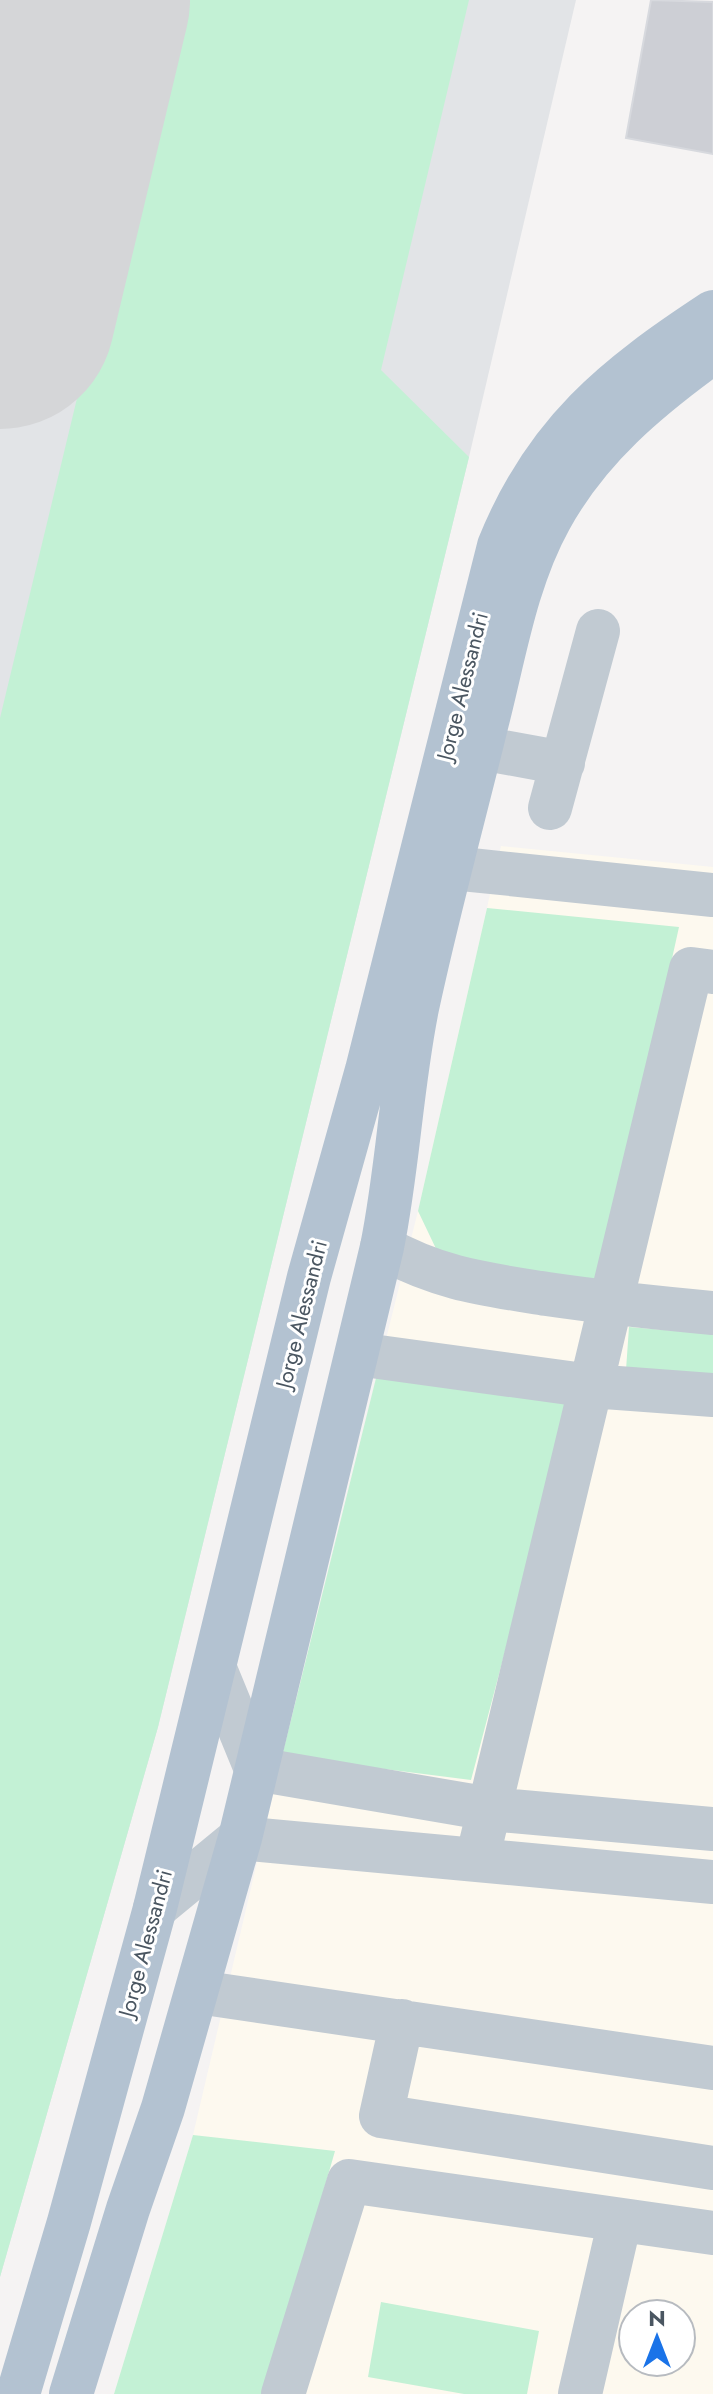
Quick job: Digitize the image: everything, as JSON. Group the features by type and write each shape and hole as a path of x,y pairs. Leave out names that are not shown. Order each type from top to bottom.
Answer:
{"main road":[{"name":"Jorge Alessandri","path":"18,2394 69,2222 155,1908 309,1277 367,1070 499,546 527,484 567,429 622,376 713,312"},
{"name":"Jorge Alessandri","path":"71,2394 163,2108 240,1838 382,1247 417,1010 523,581 550,519 580,473 619,427 713,352"}],"lane":[{"path":"550,808 598,631"},
{"path":"481,748 563,763"},
{"path":"452,868 713,895"},
{"path":"477,1860 691,969 713,972"},
{"path":"382,1247 437,1274 468,1282 611,1303 713,1313"},
{"path":"357,1354 591,1386 713,1395"},
{"path":"215,1669 256,1769 490,1809 713,1829"},
{"path":"155,1908 240,1838 713,1882"},
{"path":"198,1992 713,2068"},
{"path":"402,2021 381,2116 713,2168"},
{"path":"283,2394 349,2181 713,2233"},
{"path":"580,2394 620,2220"}],"shaded area":[{"path":"0,0 576,0 469,457 158,1727 0,2277"},
{"path":"501,846 713,867 713,2394 114,2394 193,2135 282,1756 418,1211"}],"green space":[{"path":"173,0 469,0 381,370 469,457 158,1727 0,2277 0,718"},
{"path":"487,908 679,927 599,1289 439,1255 418,1211"},
{"path":"629,1327 713,1334 713,1377 626,1370"},
{"path":"380,1362 573,1394 471,1780 282,1756"},
{"path":"193,2135 335,2151 265,2394 114,2394"},
{"path":"381,2302 539,2331 527,2394 464,2394 368,2377"}],"building":[{"path":"651,0 713,2 713,154 626,138"}],"taxiway":[{"path":"0,20 32,0"}],"runway":[{"path":"0,314 75,0"}]}
